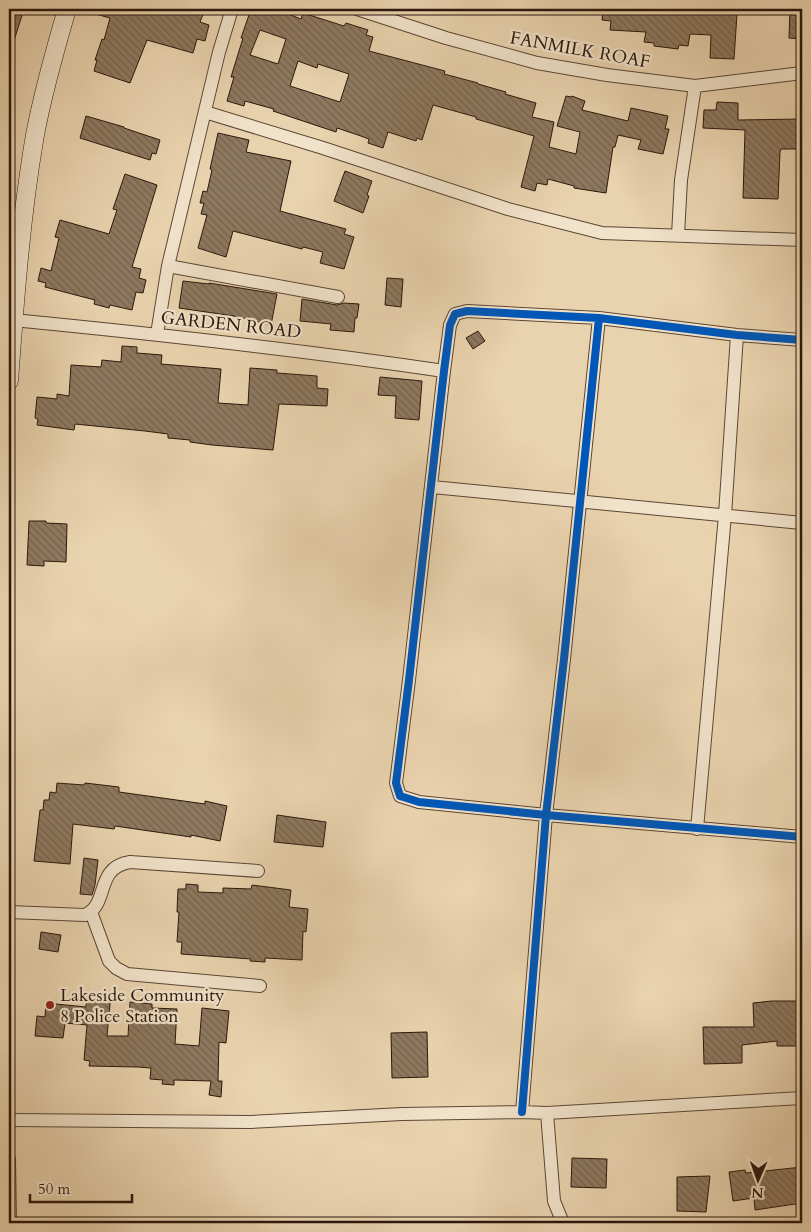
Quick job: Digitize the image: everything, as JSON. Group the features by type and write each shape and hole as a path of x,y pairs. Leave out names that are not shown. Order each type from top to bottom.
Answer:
{"street":[{"path":"9,381 13,320 27,187 35,133 66,9"},
{"path":"157,334 168,266 232,9"},
{"name":"FANMILK ROAF","path":"357,9 446,38 537,63 607,75 695,86 802,73"},
{"path":"678,235 681,180 695,86"},
{"path":"205,112 323,148 517,212 602,233 802,240"},
{"path":"168,266 338,296"},
{"path":"802,340 737,335 599,318 468,311 455,314 450,325 444,371 432,487 396,783 400,796 419,802 697,829 802,837"},
{"path":"522,1112 546,815 581,502 599,318"},
{"name":"GARDEN ROAD","path":"13,320 157,334 318,353 444,371"},
{"path":"697,829 725,514 737,335"},
{"path":"432,487 725,514 802,523"},
{"path":"9,912 85,915 96,907 109,873 116,865 122,863 130,862 258,872"},
{"path":"91,912 109,961 116,968 127,974 260,986"},
{"path":"9,1120 250,1122 402,1114 548,1113 802,1098"},
{"path":"548,1113 554,1200 563,1223"},
{"path":"9,1160 10,1223"}],"building":[{"path":"9,9 24,9 11,50 9,49"},
{"path":"89,9 130,9 149,14 150,9 205,9 200,22 209,25 205,41 197,39 193,53 147,40 130,83 94,71 97,60 95,60 102,39 104,40 110,18 88,12"},
{"path":"251,9 282,9 281,11 301,19 303,13 344,26 346,23 368,30 366,35 373,37 369,51 445,71 444,74 478,83 506,92 505,94 536,103 532,117 554,122 549,147 576,154 580,132 557,126 566,96 572,96 585,101 582,110 628,121 631,108 668,116 665,129 669,129 663,154 638,149 641,140 618,135 615,147 613,147 606,193 574,188 574,186 548,179 547,185 537,183 535,191 521,187 534,136 476,119 476,117 433,105 422,140 417,138 416,141 388,132 383,148 368,143 369,139 358,135 337,128 336,132 273,111 274,109 245,101 244,106 227,101 234,77 231,77 243,38 241,38","holes":["260,30 286,39 278,64 250,55","298,61 317,68 318,64 349,74 340,102 290,86"]},
{"path":"603,9 693,9 692,12 737,14 734,59 710,58 711,35 690,34 688,46 679,45 678,49 654,46 654,43 644,42 646,32 610,30 611,21 602,20"},
{"path":"790,9 802,9 802,39 789,38"},
{"path":"717,102 738,103 738,120 802,119 802,149 781,149 780,152 778,199 743,198 745,130 703,128 704,110 716,110"},
{"path":"86,116 160,140 156,154 152,153 150,160 80,138"},
{"path":"218,133 249,140 246,152 291,161 280,211 346,229 344,234 354,237 344,269 320,263 323,252 303,247 302,249 233,231 226,257 198,248 207,215 201,214 204,203 200,203 203,191 207,192"},
{"path":"345,171 372,181 363,213 334,201"},
{"path":"125,174 157,185 132,267 141,269 139,278 146,280 143,293 136,292 132,310 110,305 109,308 94,304 95,300 45,287 46,283 38,281 41,268 51,271 59,238 55,237 60,220 109,234 117,210 113,209"},
{"path":"387,278 403,279 401,307 385,305"},
{"path":"183,281 209,283 277,294 271,325 234,316 179,308"},
{"path":"302,299 337,305 344,303 359,304 354,332 330,330 331,324 300,321"},
{"path":"478,331 485,341 473,349 466,338"},
{"path":"122,346 137,347 137,353 162,355 161,364 221,369 218,403 248,405 250,368 277,370 277,373 317,376 317,388 328,389 327,406 279,404 273,450 190,442 190,440 168,438 168,434 145,431 75,424 74,430 37,425 38,419 35,418 37,397 57,399 57,394 69,396 71,365 101,367 102,360 121,362"},
{"path":"380,377 422,381 419,420 395,418 396,396 378,395"},
{"path":"29,521 67,524 66,562 44,561 44,566 27,565"},
{"path":"57,783 84,785 85,783 119,787 119,792 205,804 205,801 227,806 220,841 191,835 191,837 115,826 114,829 73,824 70,864 34,861 40,810 43,810 44,800 49,800 50,792 56,793"},
{"path":"277,815 326,822 323,847 274,842"},
{"path":"84,858 98,860 92,895 80,894"},
{"path":"186,884 198,885 198,892 223,893 223,888 251,889 252,885 291,890 289,907 308,909 306,932 303,931 302,960 265,958 265,962 250,961 251,959 181,954 182,942 177,942 178,889 186,889"},
{"path":"41,932 61,935 58,952 39,949"},
{"path":"87,992 111,994 107,1036 128,1036 130,1002 152,1004 152,1008 177,1009 175,1044 199,1046 202,1008 229,1011 226,1043 219,1042 218,1081 222,1081 221,1097 209,1095 211,1081 174,1080 174,1085 162,1084 163,1080 150,1079 151,1068 89,1066 90,1061 84,1060 87,1025 65,1023 63,1038 35,1036 37,1016 45,1017 46,1003 86,1007"},
{"path":"798,1001 798,1046 777,1046 777,1041 742,1045 742,1063 704,1064 703,1027 754,1027 753,1003"},
{"path":"427,1032 428,1077 392,1078 391,1033"},
{"path":"572,1158 607,1159 606,1188 571,1187"},
{"path":"802,1167 802,1203 755,1210 754,1198 733,1201 729,1172 745,1170 746,1173"},
{"path":"710,1176 706,1212 677,1211 677,1177"}],"cycle path":[{"path":"802,340 737,335 599,318 467,311 455,314 450,325 444,371 396,783 400,796 419,802 802,837"},
{"path":"522,1112 546,815 599,318"}],"place":[{"name":"Lakeside Community 8 Police Station","path":"50,1005"}]}
